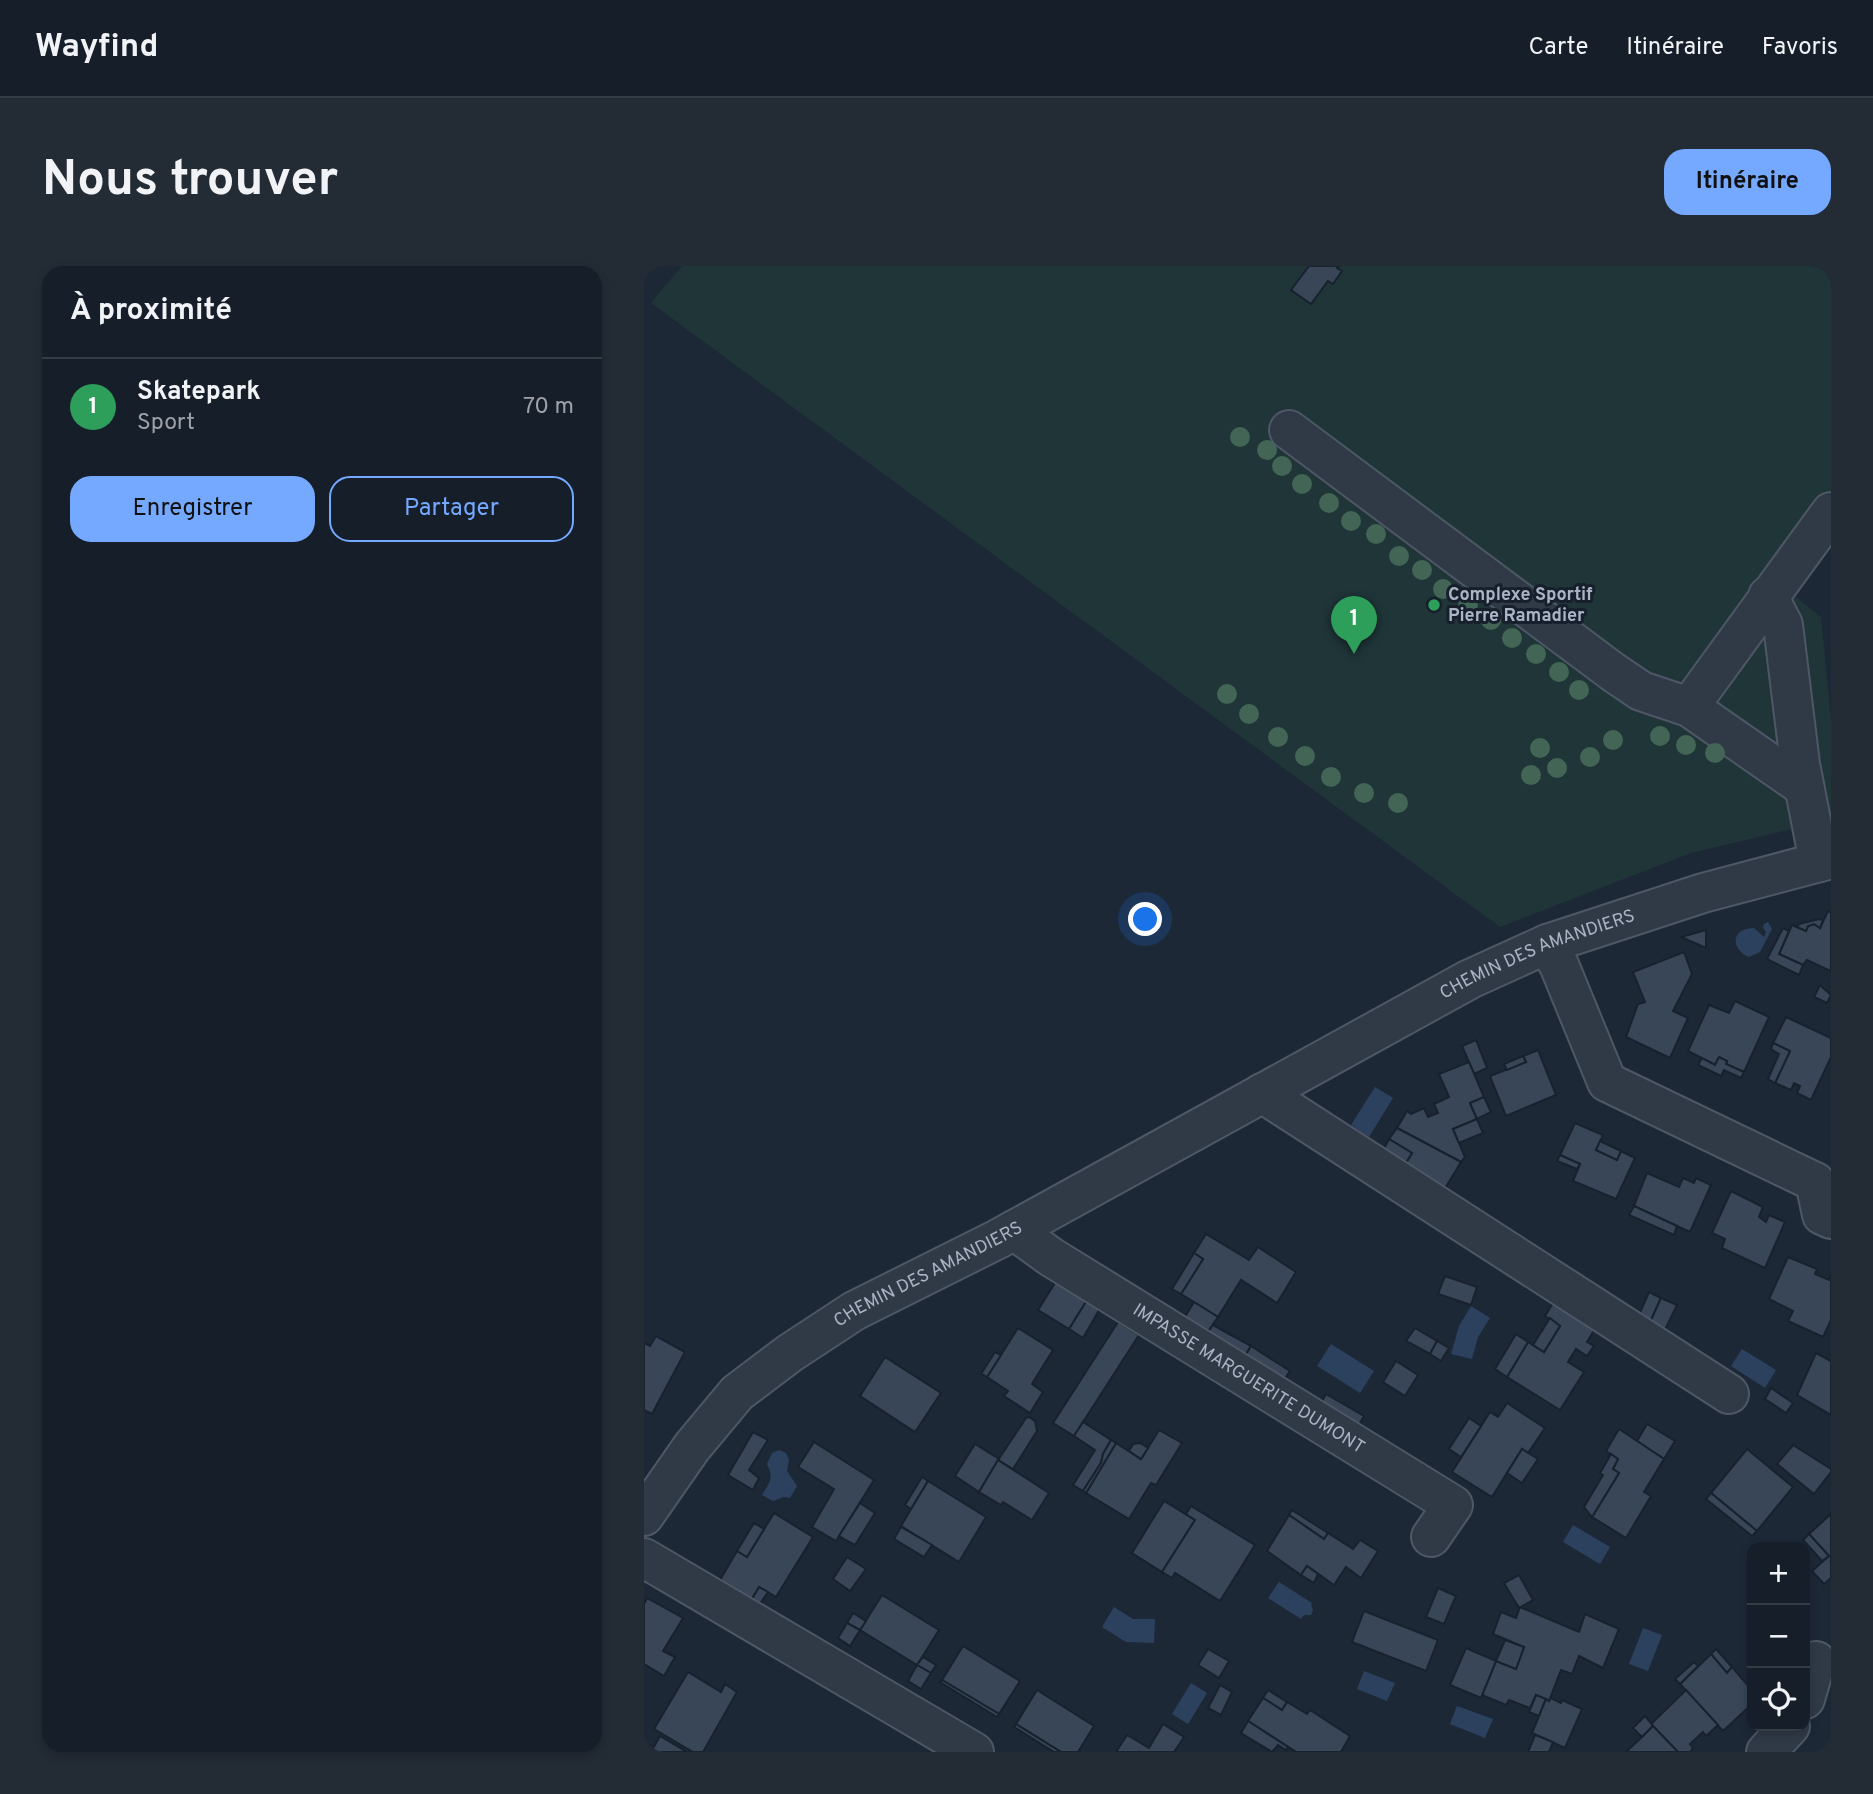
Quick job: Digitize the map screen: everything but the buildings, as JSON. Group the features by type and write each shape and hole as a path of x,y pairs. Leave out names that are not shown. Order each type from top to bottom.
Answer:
{"street":[{"path":"1289,430 1614,673 1641,691 1689,708 1804,788"},
{"path":"1689,708 1831,512"},
{"path":"1769,596 1783,625 1804,788 1825,861"},
{"name":"CHEMIN DES AMANDIERS","path":"644,1516 692,1447 737,1393 790,1353 854,1311 1014,1230 1470,979 1547,944 1703,893 1825,861"},
{"path":"1547,944 1559,965 1607,1082 1823,1178 1822,1214 1831,1219"},
{"path":"1262,1093 1729,1394"},
{"name":"IMPASSE MARGUERITE DUMONT","path":"1014,1230 1051,1257 1453,1505 1432,1537"},
{"path":"644,1558 974,1752"},
{"path":"1810,1682 1816,1661"},
{"path":"1766,1752 1785,1731"}],"green space":[{"name":"Complexe Sportif Pierre Ramadier","path":"682,266 1831,266 1831,538 1791,593 1821,617 1831,719 1831,820 1691,853 1500,927 651,303"}],"water":[{"path":"1768,922 1772,929 1760,952 1749,957 1743,953 1736,944 1737,935 1741,931 1754,928 1764,937 1764,924"},
{"path":"1375,1087 1393,1098 1369,1137 1351,1125"},
{"path":"1471,1306 1490,1318 1478,1337 1472,1359 1451,1354 1459,1326"},
{"path":"1331,1344 1374,1371 1360,1393 1317,1366"},
{"path":"1742,1349 1776,1370 1765,1388 1731,1366"},
{"path":"779,1450 786,1453 789,1460 787,1471 797,1486 790,1498 773,1501 762,1495 770,1480 767,1464 772,1453"},
{"path":"1573,1525 1610,1547 1600,1564 1563,1542"},
{"path":"1279,1582 1312,1603 1311,1615 1304,1615 1301,1619 1268,1598"},
{"path":"1114,1607 1133,1619 1155,1619 1154,1643 1126,1642 1102,1627"},
{"path":"1643,1628 1662,1635 1648,1671 1629,1664"},
{"path":"1364,1671 1395,1683 1387,1701 1357,1689"},
{"path":"1191,1683 1207,1693 1188,1724 1172,1714"},
{"path":"1457,1706 1493,1719 1485,1738 1450,1724"}],"place":[{"name":"Complexe Sportif Pierre Ramadier","path":"1434,605"},
{"name":"Skatepark","path":"1354,654"}]}
